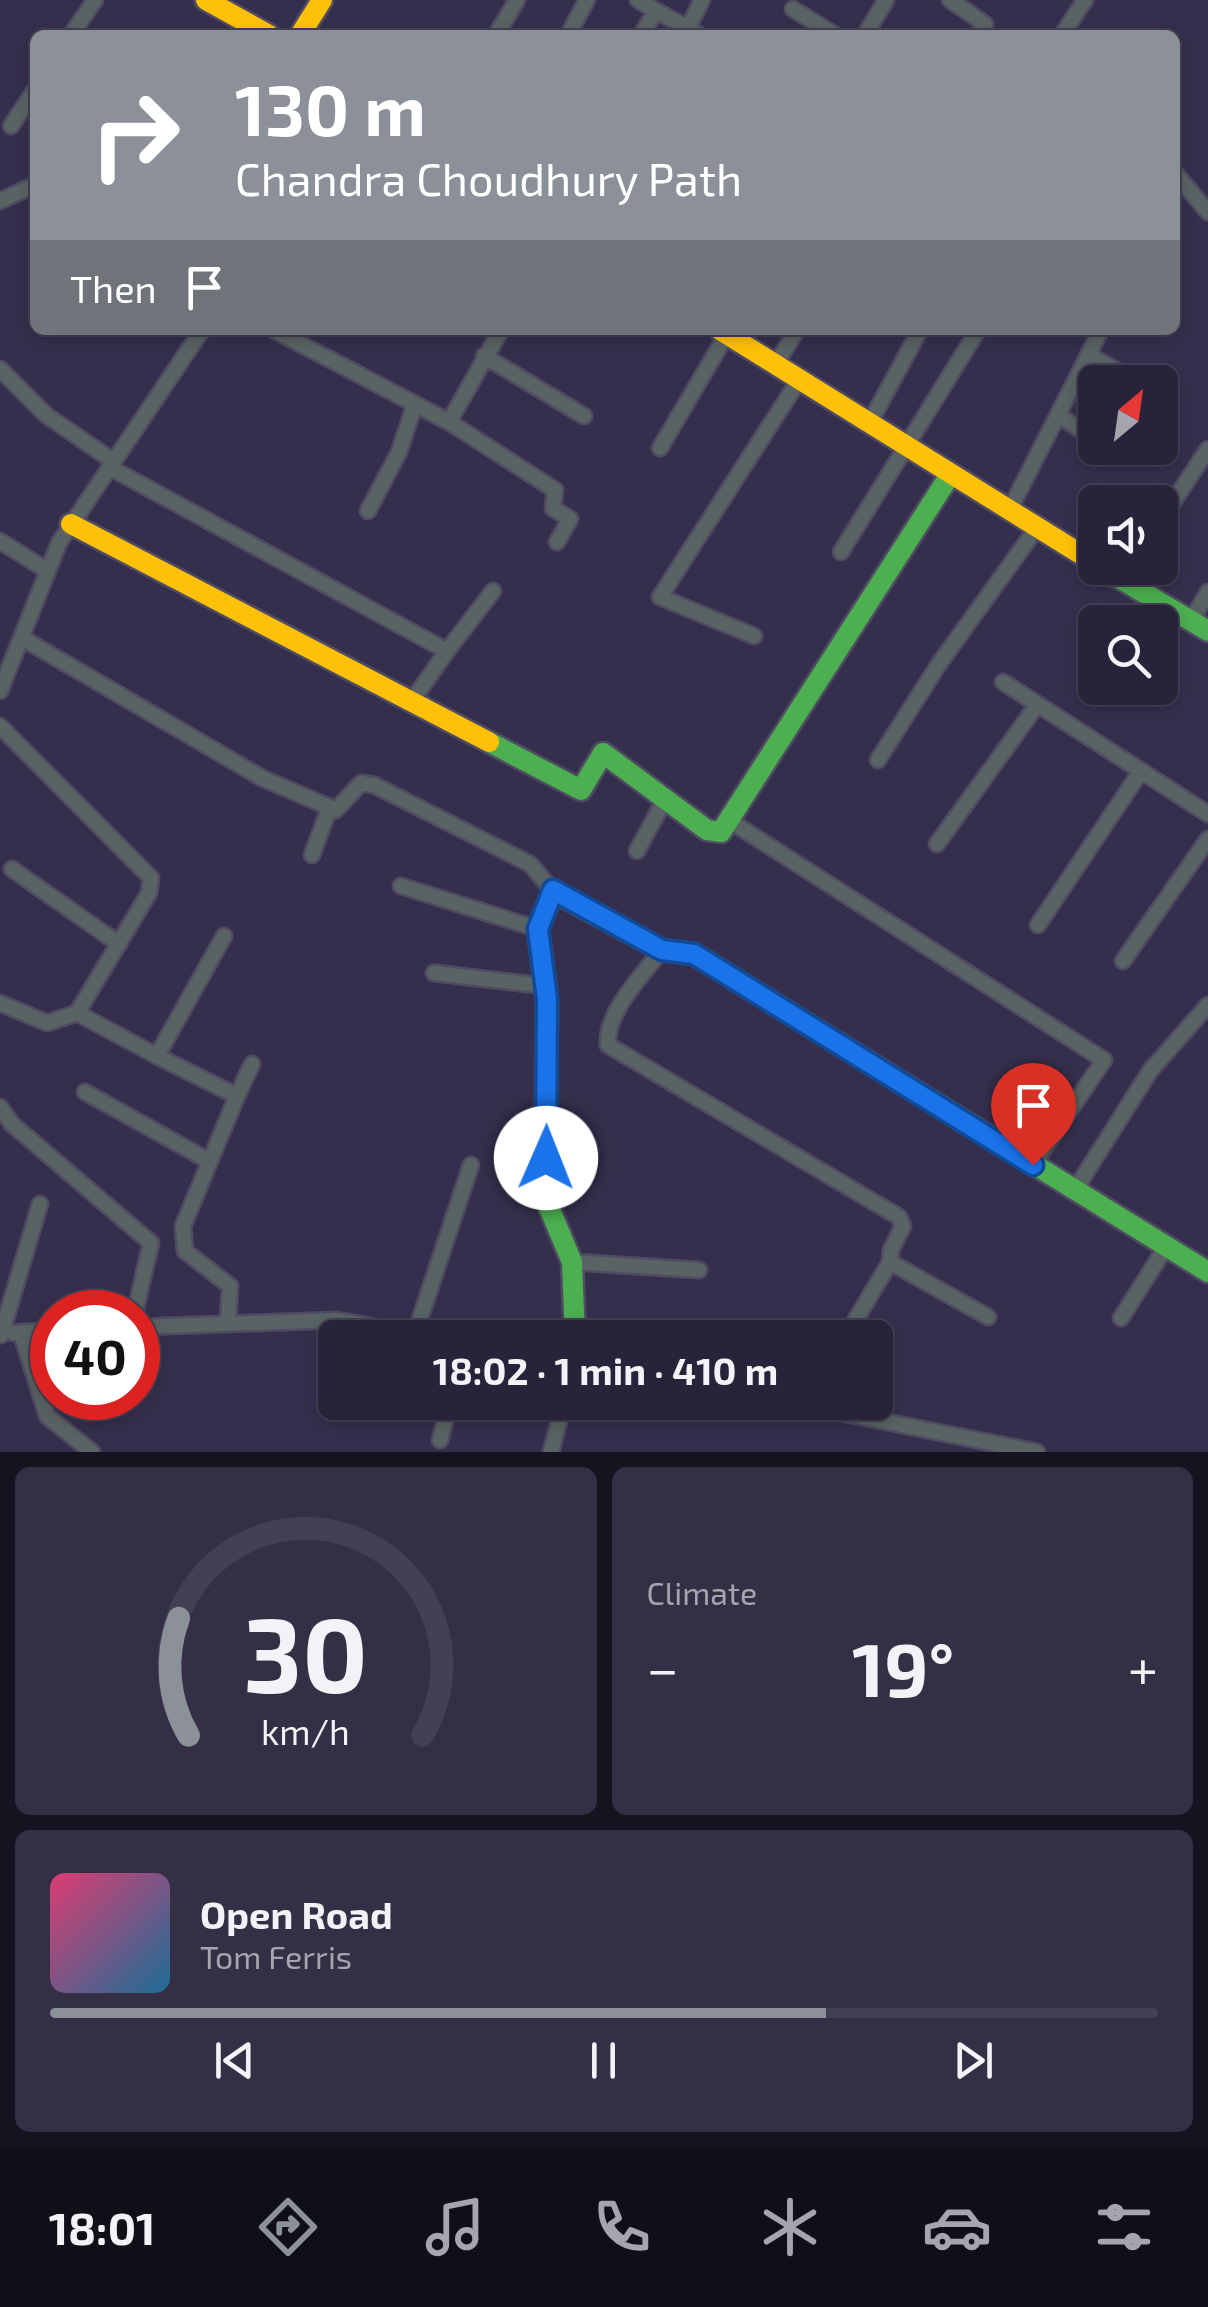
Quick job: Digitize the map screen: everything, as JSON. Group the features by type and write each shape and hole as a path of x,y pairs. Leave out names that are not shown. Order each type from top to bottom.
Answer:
{"street":[{"path":"75,30 95,0"},
{"path":"206,0 260,30"},
{"path":"303,30 322,0"},
{"path":"499,30 517,0"},
{"path":"571,30 586,0"},
{"path":"638,0 690,30"},
{"path":"694,30 702,0"},
{"path":"868,30 886,0"},
{"path":"950,0 985,24 981,30"},
{"path":"1065,30 1084,0"},
{"path":"793,8 828,30"},
{"path":"644,30 656,11"},
{"path":"11,126 30,98"},
{"path":"1180,178 1208,212"},
{"path":"0,201 30,187"},
{"path":"0,691 48,571 72,524 199,335"},
{"path":"284,335 449,422 555,490 553,508 570,519 557,542"},
{"path":"449,422 498,335"},
{"path":"660,448 722,335"},
{"path":"729,335 1078,554"},
{"path":"775,365 794,335"},
{"path":"869,424 917,335"},
{"path":"840,552 975,335"},
{"path":"1008,512 1098,335"},
{"path":"1088,354 1107,365"},
{"path":"484,356 584,416"},
{"path":"0,369 46,415 111,464 447,651"},
{"path":"754,636 660,597 799,380"},
{"path":"368,511 399,452 415,404"},
{"path":"1058,416 1078,428"},
{"path":"1178,495 1208,449"},
{"path":"72,524 581,790 603,754 707,830 721,832 950,475"},
{"path":"878,760 938,664 1036,528"},
{"path":"0,541 48,571"},
{"path":"1142,585 1200,626 1208,592"},
{"path":"412,701 493,590"},
{"path":"22,638 262,778 329,809 336,810 361,783 374,786 530,864 553,890 662,950 694,954 1208,1272"},
{"path":"1003,682 1208,814"},
{"path":"937,844 1038,705"},
{"path":"0,726 147,871 149,892 77,1013 47,1024 0,1003"},
{"path":"1038,925 1142,771"},
{"path":"636,851 666,799"},
{"path":"312,855 329,809"},
{"path":"730,821 1104,1060 1033,1165"},
{"path":"1123,962 1208,839"},
{"path":"12,869 119,944"},
{"path":"401,886 538,929"},
{"path":"553,890 538,929 545,986 545,1198 572,1262 574,1320"},
{"path":"158,1056 224,936"},
{"path":"662,950 623,1004 610,1028 608,1045 899,1217 903,1226 891,1250 890,1262 856,1320"},
{"path":"434,973 545,986"},
{"path":"1075,1190 1150,1070 1208,1005"},
{"path":"77,1013 238,1096"},
{"path":"228,1323 230,1286 185,1252 183,1226 252,1064"},
{"path":"84,1092 208,1161"},
{"path":"0,1106 12,1124 151,1243 140,1290"},
{"path":"420,1320 471,1166"},
{"path":"30,1331 0,1335 40,1204"},
{"path":"1121,1318 1166,1246"},
{"path":"572,1262 699,1270"},
{"path":"890,1262 988,1317"},
{"path":"160,1325 318,1321"},
{"path":"20,1332 46,1416 92,1452"},
{"path":"440,1440 445,1420"},
{"path":"551,1452 559,1420"},
{"path":"882,1420 1037,1452"}],"traffic: fast":[{"path":"489,742 581,790 603,753 707,830 721,832 950,475"},
{"path":"1131,585 1208,631"},
{"path":"574,1320 572,1262 545,1198 547,999 538,929 553,891 662,950 694,954 1208,1272"}],"traffic: slow":[{"path":"206,0 260,30"},
{"path":"303,30 322,0"},
{"path":"728,335 1078,552"},
{"path":"71,524 489,742"}],"route":[{"path":"546,1158 547,999 538,929 553,890 662,950 694,954 1033,1165"}]}
